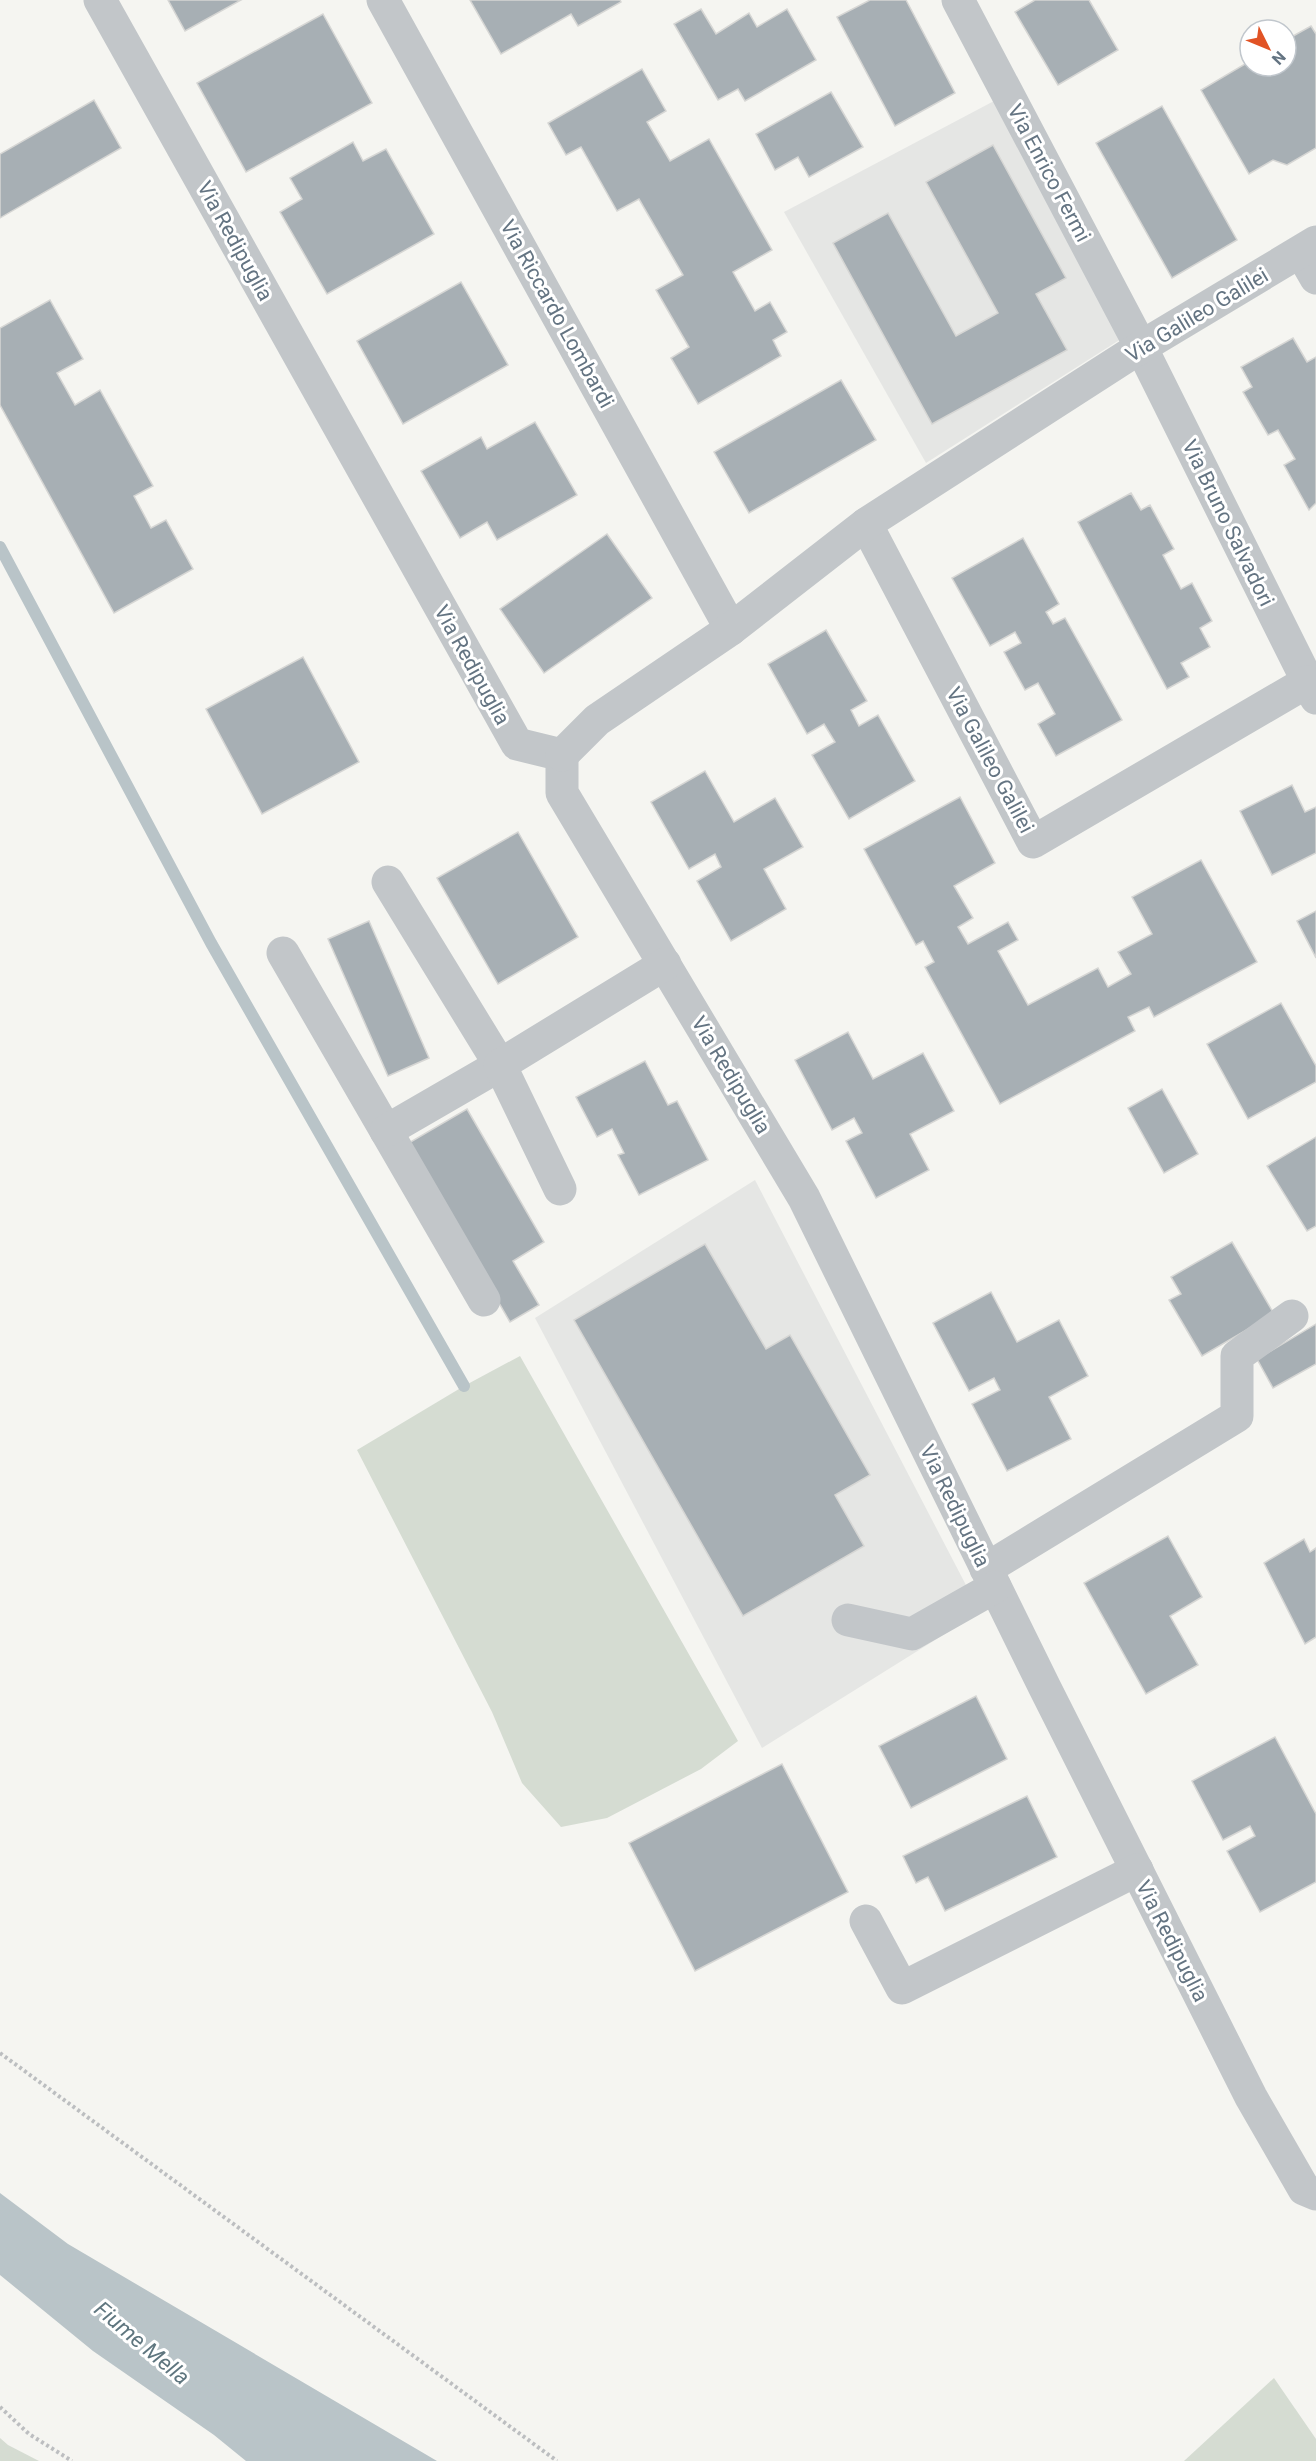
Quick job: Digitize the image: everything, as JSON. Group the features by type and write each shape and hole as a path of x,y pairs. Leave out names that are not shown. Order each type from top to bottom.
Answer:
{"street":[{"name":"Via Redipuglia","path":"100,0 517,744 562,755 562,793 804,1198 991,1578 1275,2142 1304,2189 1316,2194"},
{"name":"Via Riccardo Lombardi","path":"382,0 731,629"},
{"name":"Via Enrico Fermi","path":"957,0 1141,347"},
{"name":"Via Galileo Galilei","path":"562,755 597,720 731,629 866,524 1141,347 1311,258"},
{"name":"Via Bruno Salvadori","path":"1141,347 1312,690"},
{"name":"Via Galileo Galilei","path":"866,524 1033,842 1312,690"},
{"path":"388,882 500,1065 560,1189"},
{"path":"283,953 484,1300"},
{"path":"386,1131 500,1065 665,964"},
{"path":"848,1620 912,1634 991,1578 1237,1416 1237,1356 1293,1316"},
{"path":"866,1921 902,1988 1137,1870"}],"path":[{"path":"0,2053 557,2461"},
{"path":"0,2407 29,2434 72,2461"}],"shaded area":[{"path":"994,101 1121,339 926,463 784,212"},
{"path":"755,1180 980,1612 762,1748 535,1318"},
{"path":"520,1356 738,1741 701,1769 607,1818 561,1827 522,1783 492,1712 357,1450 464,1386"},
{"path":"1274,2378 1316,2439 1316,2461 1184,2461"},
{"path":"0,2438 8,2445 39,2461 0,2461"}],"water":[{"name":"Fiume Mella","path":"0,2193 68,2244 437,2461 246,2461 214,2435 93,2351 0,2275"}],"building":[{"path":"168,0 241,0 185,31"},
{"path":"470,0 620,0 621,2 578,26 571,14 501,54"},
{"path":"870,0 906,0 955,93 895,126 837,17"},
{"path":"1035,0 1089,0 1118,50 1058,85 1015,12"},
{"path":"701,9 716,34 749,13 757,27 787,9 816,60 745,101 738,89 718,100 674,24"},
{"path":"323,14 372,103 246,172 197,83"},
{"path":"1311,26 1316,34 1316,148 1287,165 1273,160 1249,174 1201,90 1238,68 1238,78 1298,78 1298,33"},
{"path":"642,69 666,111 647,122 670,161 709,139 772,250 733,272 755,311 770,302 787,332 773,340 781,356 698,404 671,358 689,347 656,290 683,275 639,199 617,211 581,147 566,155 548,123"},
{"path":"831,92 863,147 809,177 798,157 775,170 756,134"},
{"path":"94,100 121,148 0,218 0,154"},
{"path":"1162,106 1237,240 1172,278 1096,143"},
{"path":"353,142 363,161 386,149 434,234 327,294 280,212 302,199 290,178"},
{"path":"993,145 1066,278 1036,294 1067,350 932,424 833,243 888,213 956,336 998,313 926,182"},
{"path":"461,282 508,365 403,424 357,341"},
{"path":"50,300 83,359 57,373 75,405 100,390 153,486 134,496 151,528 166,520 193,569 114,613 0,405 0,328"},
{"path":"1293,338 1307,362 1316,357 1316,503 1309,510 1284,465 1295,459 1278,430 1268,435 1243,392 1252,387 1241,367"},
{"path":"841,380 876,440 749,513 714,452"},
{"path":"535,422 577,495 497,540 487,522 460,538 421,471 481,437 487,449"},
{"path":"1131,493 1141,510 1150,505 1174,549 1163,555 1181,589 1192,583 1212,621 1200,628 1210,647 1181,663 1189,677 1167,689 1078,522"},
{"path":"607,534 652,598 544,673 500,609"},
{"path":"1023,538 1059,604 1046,612 1053,624 1065,618 1122,720 1056,756 1038,724 1055,714 1038,683 1025,690 1004,652 1021,643 1015,632 990,646 952,578"},
{"path":"826,630 867,701 851,710 859,726 878,715 915,781 849,819 812,755 835,742 824,724 807,734 768,664"},
{"path":"303,657 359,762 262,814 206,709"},
{"path":"705,771 734,822 775,798 803,847 764,869 786,909 731,941 697,881 721,867 715,854 689,869 651,802"},
{"path":"1292,785 1305,812 1316,807 1316,853 1272,875 1240,811"},
{"path":"960,797 995,863 954,886 973,918 958,927 968,944 1008,922 1018,940 998,951 1028,1005 1098,968 1108,987 1131,974 1118,952 1152,934 1132,897 1201,860 1257,962 1154,1017 1149,1007 1128,1017 1135,1031 1000,1104 925,967 934,962 923,941 916,945 864,849"},
{"path":"518,832 578,937 498,984 437,878"},
{"path":"1316,911 1316,958 1297,921"},
{"path":"369,921 429,1058 388,1076 328,939"},
{"path":"1281,1003 1316,1066 1316,1082 1248,1119 1207,1044"},
{"path":"848,1032 873,1079 923,1053 954,1111 910,1134 929,1170 876,1198 846,1141 862,1133 854,1118 832,1130 795,1060"},
{"path":"645,1061 668,1105 677,1101 708,1160 639,1195 618,1155 624,1153 612,1129 597,1137 576,1097"},
{"path":"1162,1089 1198,1154 1164,1173 1128,1108"},
{"path":"467,1109 544,1242 513,1261 539,1305 510,1322 407,1144"},
{"path":"1316,1137 1316,1226 1307,1231 1267,1166"},
{"path":"1232,1242 1274,1314 1202,1356 1169,1300 1181,1294 1171,1277"},
{"path":"705,1244 766,1349 790,1335 870,1475 835,1495 864,1546 743,1616 574,1320"},
{"path":"991,1292 1017,1342 1059,1320 1088,1376 1049,1397 1071,1439 1007,1471 972,1404 1000,1390 994,1378 969,1391 933,1323"},
{"path":"1316,1324 1316,1364 1273,1388 1257,1359"},
{"path":"1168,1536 1202,1597 1170,1616 1198,1665 1146,1694 1084,1583"},
{"path":"1304,1539 1310,1552 1316,1548 1316,1637 1305,1644 1264,1563"},
{"path":"976,1696 1007,1759 911,1808 879,1746"},
{"path":"1275,1737 1316,1814 1316,1882 1260,1912 1227,1851 1255,1836 1250,1826 1223,1840 1192,1781"},
{"path":"782,1764 848,1892 695,1971 629,1843"},
{"path":"1027,1796 1057,1857 945,1911 928,1877 916,1883 903,1856"}],"waterway":[{"path":"0,547 211,943 464,1386"}]}
